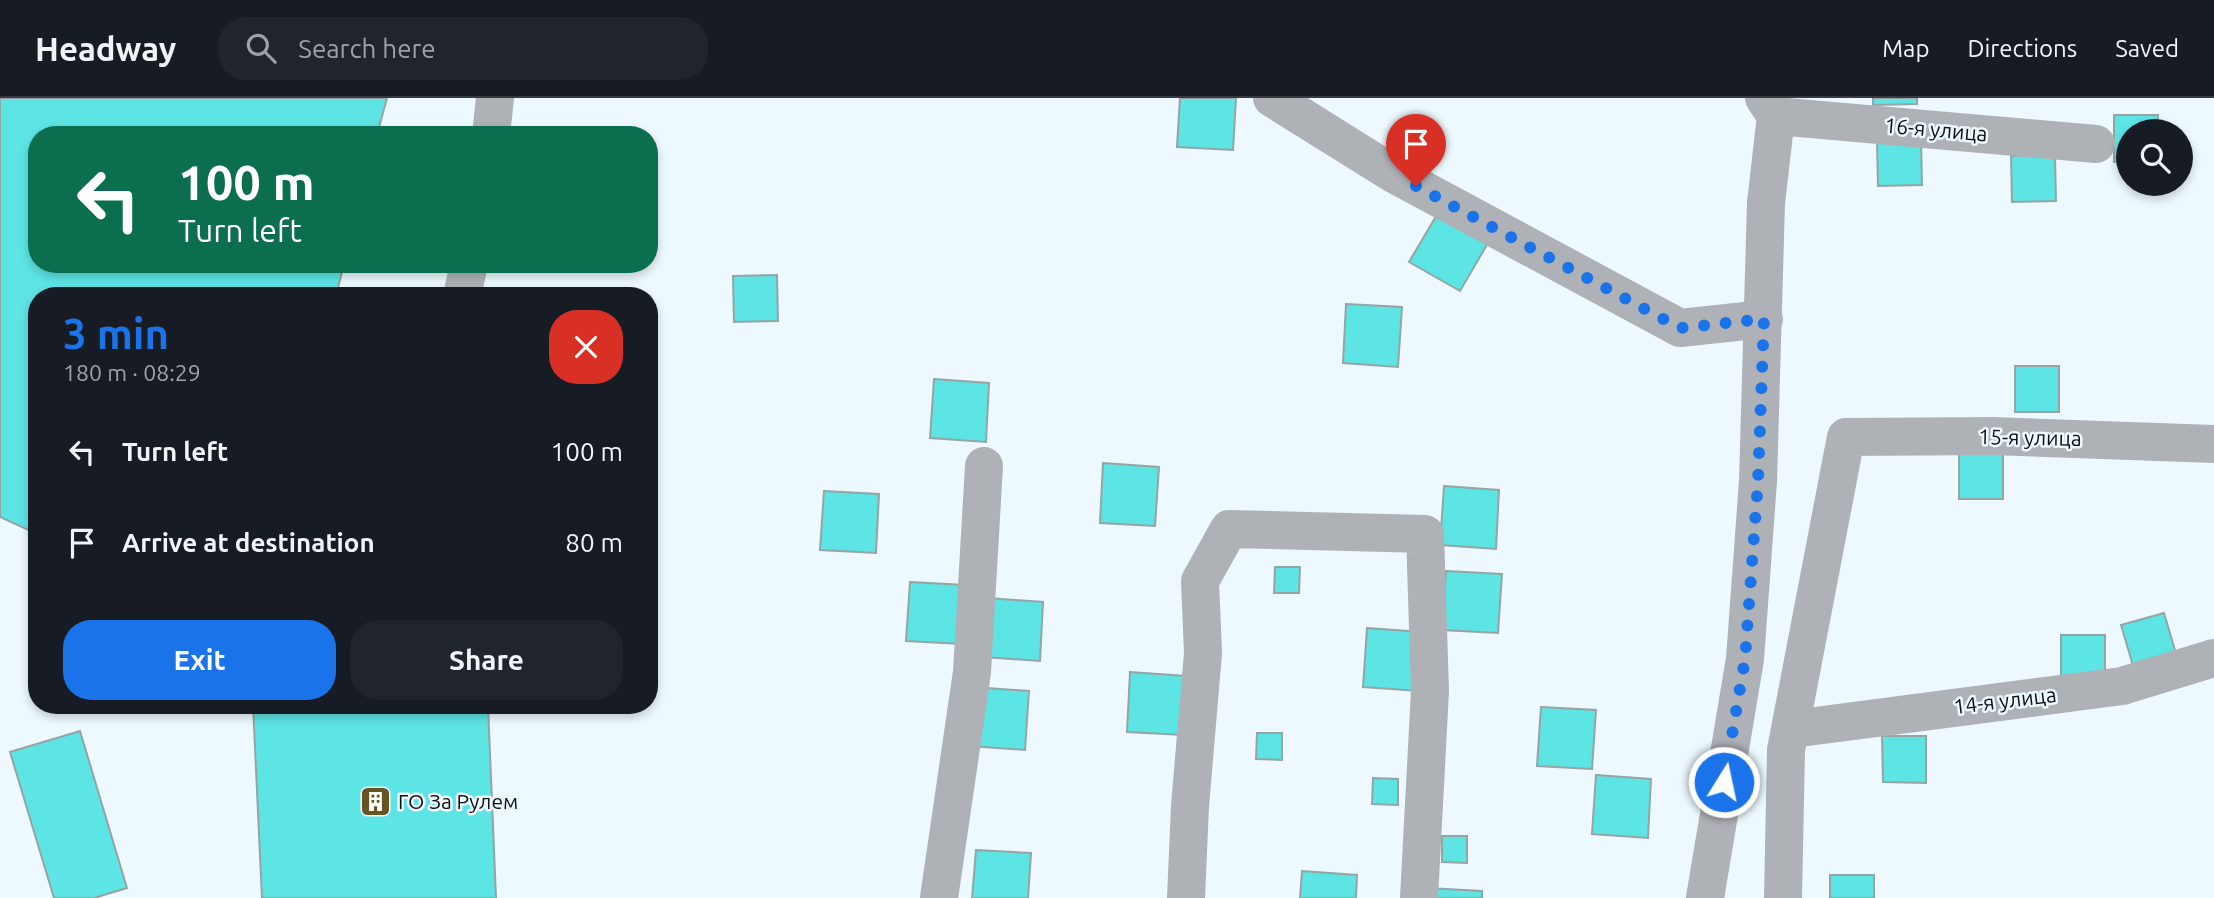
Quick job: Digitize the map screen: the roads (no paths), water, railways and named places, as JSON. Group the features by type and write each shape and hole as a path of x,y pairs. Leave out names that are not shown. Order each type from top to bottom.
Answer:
{"street":[{"path":"492,126 495,98"},
{"path":"1272,98 1392,173 1680,328 1764,319"},
{"path":"1705,898 1745,659 1758,481 1771,106"},
{"name":"16-я улица","path":"1771,106 2096,144"},
{"name":"15-я улица","path":"1792,729 1846,437 1993,436 2214,443"},
{"path":"939,898 972,672 984,466"},
{"path":"1186,898 1189,806 1203,653 1200,581 1229,529 1425,534 1430,691 1419,898"},
{"name":"14-я улица","path":"1792,729 2122,686 2214,658"},
{"path":"1783,898 1786,750 1792,729"}],"place":[{"name":"ГО За Рулем","path":"375,802"}]}
